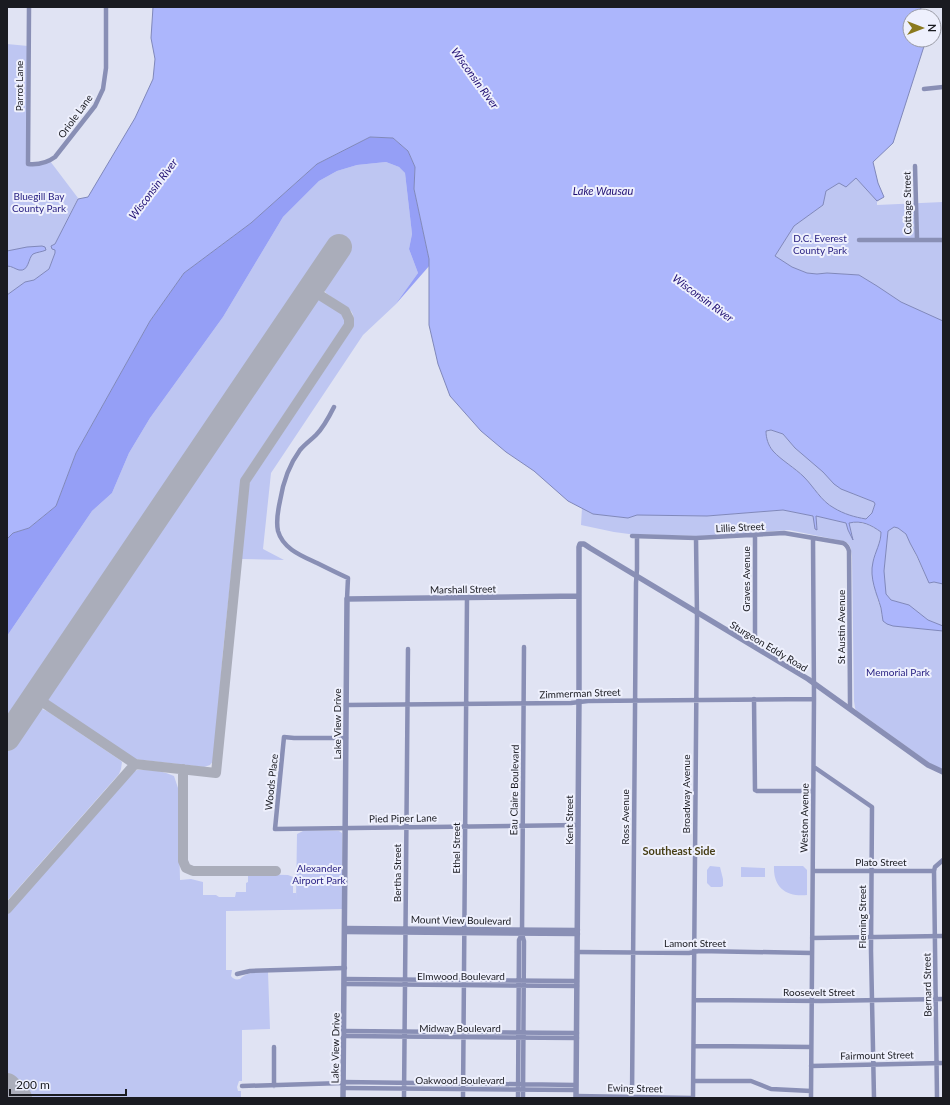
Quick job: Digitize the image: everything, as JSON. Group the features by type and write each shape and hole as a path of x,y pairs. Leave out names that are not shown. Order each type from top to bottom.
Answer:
{"street":[{"name":"Parrot Lane","path":"28,164 29,7"},
{"name":"Oriole Lane","path":"28,164 43,164 55,157 95,106 101,95 106,68 106,7"},
{"path":"924,89 943,87"},
{"name":"Cottage Street","path":"915,166 917,240"},
{"path":"859,240 943,240"},
{"name":"Lake View Drive","path":"334,407 323,426 316,435 301,448 288,469 281,495 278,532 285,544 290,549 348,578 343,1098"},
{"name":"Lillie Street","path":"635,536 696,538 784,533 843,543 847,546"},
{"name":"Graves Avenue","path":"755,535 755,647"},
{"name":"Ross Avenue","path":"632,1098 637,576 635,536"},
{"name":"Broadway Avenue","path":"693,1098 696,538"},
{"name":"Weston Avenue","path":"811,1098 814,767 813,538"},
{"name":"Sturgeon Eddy Road","path":"581,544 587,546 814,683 928,765 943,772"},
{"name":"Kent Street","path":"576,1092 578,952 579,547 581,544"},
{"name":"St Austin Avenue","path":"847,546 849,551 850,588 850,708"},
{"name":"Marshall Street","path":"347,599 579,596"},
{"name":"Ethel Street","path":"463,1098 467,598"},
{"name":"Eau Claire Boulevard","path":"518,1098 521,1087 524,941 522,932 524,647"},
{"name":"Bertha Street","path":"404,1098 408,649"},
{"path":"754,699 755,790 813,791"},
{"name":"Zimmerman Street","path":"346,705 635,700 814,699"},
{"name":"Woods Place","path":"275,829 284,737 346,738"},
{"name":"Fleming Street","path":"814,767 872,807 871,937 874,1098"},
{"name":"Pied Piper Lane","path":"275,829 578,825"},
{"path":"934,871 943,860"},
{"name":"Plato Street","path":"813,870 934,871"},
{"name":"Bernard Street","path":"934,871 937,1098"},
{"name":"Mount View Boulevard","path":"345,930 578,932"},
{"path":"812,938 943,936"},
{"name":"Lamont Street","path":"578,952 694,953 699,951 812,953"},
{"path":"237,974 250,971 344,968"},
{"name":"Elmwood Boulevard","path":"344,982 577,984"},
{"name":"Roosevelt Street","path":"694,1000 812,1001 943,999"},
{"name":"Midway Boulevard","path":"344,1034 577,1035"},
{"path":"694,1046 811,1047"},
{"path":"274,1047 274,1086"},
{"name":"Fairmount Street","path":"811,1066 943,1063"},
{"path":"694,1081 750,1081 771,1090 811,1091"},
{"name":"Oakwood Boulevard","path":"242,1086 343,1085 521,1087 576,1092"},
{"name":"Eau Claire Boulevard","path":"521,1087 524,1098"},
{"name":"Ewing Street","path":"576,1092 632,1098 693,1098"}],"green space":[{"name":"Bluegill Bay County Park","path":"7,44 28,46 28,164 50,161 78,198 55,244 51,246 52,249 55,250 55,253 49,269 34,280 25,282 7,295"},
{"path":"386,162 399,167 405,173 412,234 409,249 418,273 395,305 363,335 271,473 263,549 284,560 241,559 249,484 252,476 351,330 354,318 351,311 326,293 324,289 325,281 345,253 331,243 7,721 7,636 92,511 112,493 129,453 150,418 223,317 283,217 319,181 337,171 357,165"},
{"name":"D.C. Everest County Park","path":"856,178 877,201 877,205 943,202 943,240 897,242 943,242 942,321 901,302 859,275 807,273 792,267 775,256 794,226 823,205 826,191 839,183"},
{"path":"315,300 326,303 342,314 345,323 241,480 223,651 214,760 210,765 204,767 134,759 49,701 47,698 47,692 310,304"},
{"path":"771,430 783,434 795,448 853,494 874,502 875,504 872,513 866,519 845,514 829,505 821,498 804,477 773,451 766,434 766,431"},
{"name":"Memorial Park","path":"582,508 593,514 628,518 637,515 707,516 783,510 813,516 815,529 817,530 816,516 846,523 853,538 849,523 866,524 881,532 878,549 873,562 877,598 883,621 907,628 943,631 943,770 931,764 855,708 852,556 848,543 789,530 699,536 629,534 581,525"},
{"path":"893,527 898,528 906,534 929,583 934,582 943,584 943,626 928,620 909,605 891,600 885,594 884,571 888,531"},
{"path":"42,709 120,760 122,762 121,769 119,774 7,901 7,752 35,711"},
{"name":"Alexander Airport Park","path":"137,770 156,771 174,776 178,788 180,880 191,879 203,882 203,895 235,897 236,892 246,892 248,874 288,875 293,877 293,893 296,893 296,900 297,834 303,831 339,831 342,833 342,909 226,911 226,970 232,970 231,976 234,979 240,979 243,976 250,974 268,972 270,1029 242,1030 242,1081 239,1081 237,1087 238,1091 241,1091 241,1098 31,1098 7,1075 7,914 124,780"},
{"path":"710,866 720,867 723,886 711,887 707,883 707,870"},
{"path":"774,866 803,866 807,870 807,895 788,893 783,890 776,880"},
{"path":"741,867 765,868 765,877 741,877"}],"shaded area":[{"path":"370,137 393,138 408,151 415,167 414,189 430,265 395,305 418,273 409,249 412,234 405,173 399,167 386,162 357,165 337,171 319,181 283,217 223,317 150,418 129,453 112,493 92,511 7,636 7,539 13,533 29,528 56,506 76,453 150,321 184,273 251,223 317,164"}],"water":[{"name":"Lake Wausau","path":"153,7 920,7 902,8 902,48 923,48 893,143 873,162 878,183 884,197 877,201 856,178 846,187 839,183 826,191 823,205 794,226 775,256 792,267 807,273 859,275 901,302 943,321 943,584 934,582 929,583 906,534 894,527 888,531 884,571 886,594 891,600 909,605 928,620 943,626 943,631 893,626 883,621 872,574 873,562 881,532 870,525 858,522 849,523 853,540 846,523 816,516 817,530 815,529 813,516 783,510 707,516 637,515 628,518 593,514 568,501 534,471 506,452 481,431 450,396 438,364 429,325 429,259 414,189 415,167 408,151 393,138 370,137 317,164 251,223 184,273 150,321 76,453 56,506 29,528 13,533 7,539 7,295 25,282 34,280 49,269 55,253 55,250 52,249 51,246 55,244 78,199 88,197 135,118 153,79 155,59 151,38","holes":["771,430 783,434 795,448 841,489 874,502 875,504 872,513 866,519 857,517 842,512 825,502 804,477 771,449 766,436 766,431"]},
{"path":"42,246 45,247 46,250 33,254 25,269 19,270 7,266 7,251"}],"taxiway":[{"path":"35,697 135,764 216,773 245,481 349,325 349,319 345,311 310,289"},
{"path":"7,909 135,764"},
{"path":"183,769 183,861 186,868 193,871 276,871"}],"runway":[{"path":"7,738 339,247"},
{"path":"7,1086 19,1098"}],"district":[{"name":"Southeast Side","path":"679,851"}],"water label":[{"name":"Wisconsin River","path":"475,78"},
{"name":"Wisconsin River","path":"153,189"},
{"name":"Wisconsin River","path":"703,298"}]}
